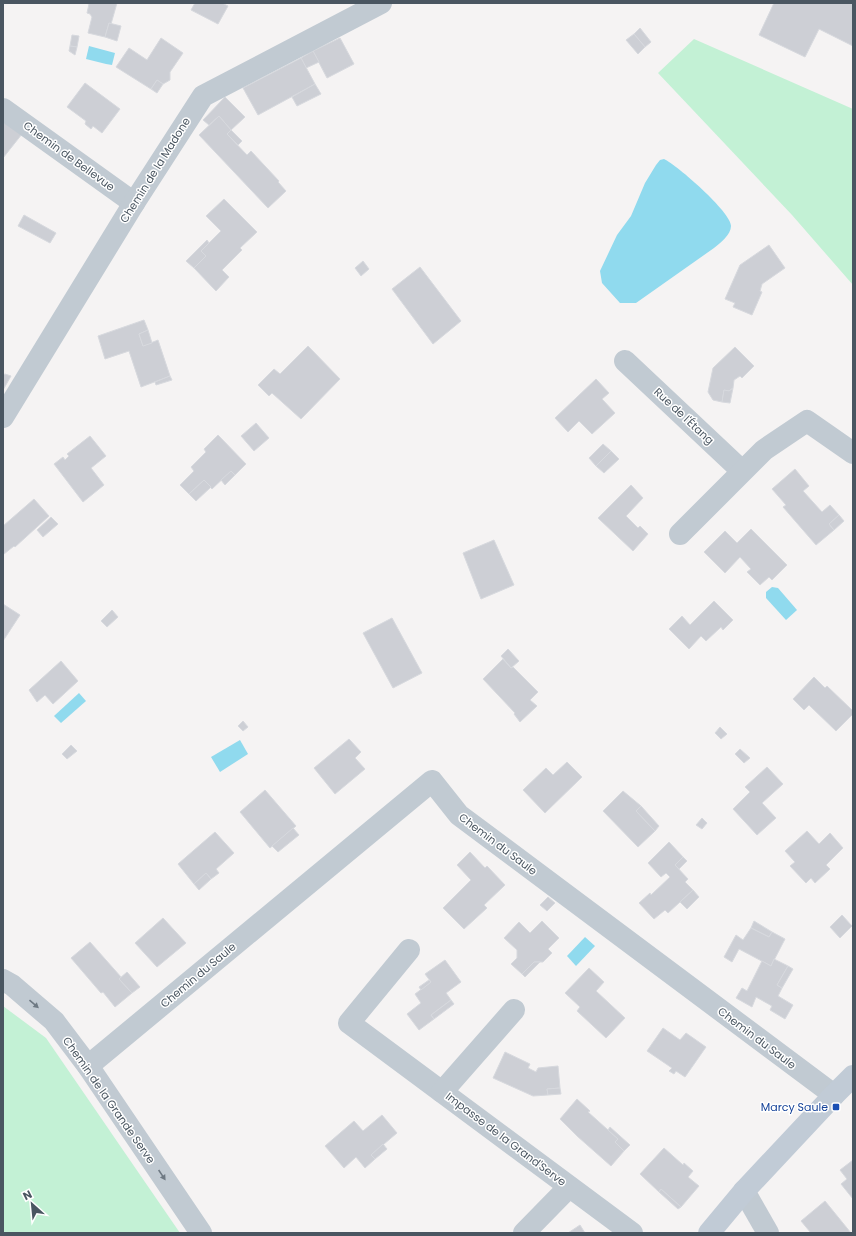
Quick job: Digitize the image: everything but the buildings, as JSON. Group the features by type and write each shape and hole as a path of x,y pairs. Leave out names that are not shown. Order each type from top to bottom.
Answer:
{"street":[{"name":"Chemin de la Madone","path":"3,417 134,203 203,96 381,3"},
{"name":"Chemin de Bellevue","path":"3,109 134,203"},
{"name":"Rue de l'Étang","path":"625,361 742,471"},
{"path":"680,534 764,450 807,421 853,453"},
{"name":"Chemin du Saule","path":"88,1066 432,781 459,815 834,1095"},
{"name":"Impasse de la Grand'Serve","path":"409,950 349,1023 632,1233"},
{"name":"Chemin de la Grande Serve","path":"3,980 54,1021 88,1066 201,1233"},
{"name":"Impasse de la Grand'Serve","path":"442,1092 514,1010"},
{"path":"709,1233 744,1191 853,1076"},
{"name":"Impasse de la Grand'Serve","path":"524,1233 569,1187"},
{"path":"744,1191 768,1233"}],"green space":[{"path":"694,39 853,109 853,285 792,215 658,73"},
{"path":"3,1006 46,1038 180,1233 3,1233"}],"water":[{"path":"89,46 115,53 112,65 86,59"},
{"path":"664,159 691,179 714,201 729,220 731,229 725,238 714,248 636,303 620,303 602,283 600,271 617,235 631,216 645,183 656,165 660,160"},
{"path":"772,587 778,588 797,610 786,620 766,598 766,592"},
{"path":"79,693 86,701 61,723 54,716"},
{"path":"240,740 248,754 220,772 211,757"},
{"path":"585,937 595,946 576,966 567,956"}],"place":[{"name":"Marcy Saule","path":"836,1107"}]}
